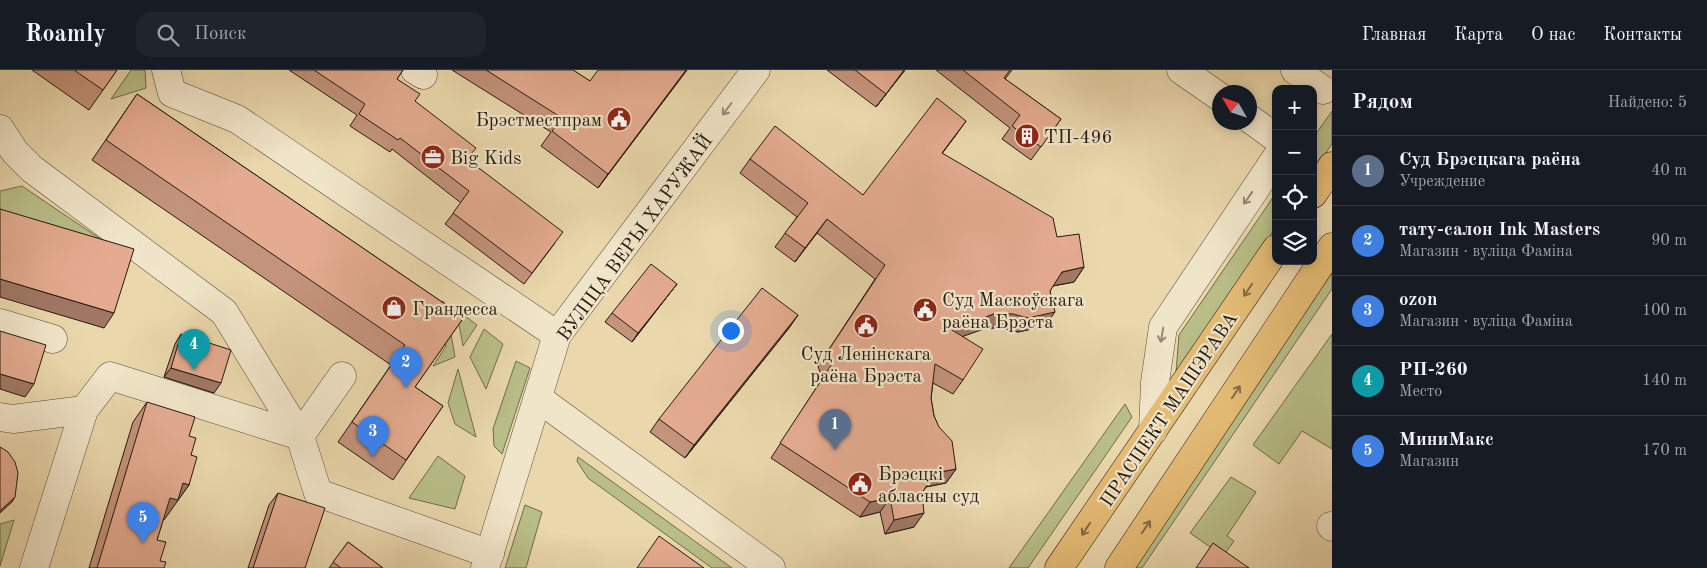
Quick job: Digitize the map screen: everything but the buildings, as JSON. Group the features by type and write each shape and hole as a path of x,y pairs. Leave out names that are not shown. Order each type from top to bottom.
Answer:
{"main road":[{"path":"1317,188 1332,166"},
{"path":"1118,568 1332,247"},
{"name":"ПРАСПЕКТ МАШЭРАВА","path":"1059,568 1272,255"}],"street":[{"path":"166,70 172,93 237,119 557,335"},
{"name":"ВУЛІЦА ВЕРЫ ХАРУЖАЙ","path":"488,561 557,335 756,70"},
{"path":"1181,70 1212,91"},
{"path":"1294,70 1323,90"},
{"path":"1257,124 1272,135"},
{"path":"0,129 15,152 32,169 224,312 300,436 318,493 488,561"},
{"path":"1153,431 1155,382 1163,327 1272,164"},
{"path":"0,323 53,340"},
{"path":"34,568 84,410 110,376 300,436"},
{"path":"300,436 342,376"},
{"path":"539,399 771,568"},
{"path":"0,417 13,418 84,410"}],"green space":[{"path":"131,70 145,70 146,88 111,99"},
{"path":"1332,111 1332,144 1317,166 1317,132"},
{"path":"22,186 127,257 0,226 0,191"},
{"path":"1272,199 1272,233 1176,372 1179,335"},
{"path":"1332,272 1332,289 1142,568 1130,568"},
{"path":"443,301 446,306 455,357 433,366 446,346 436,315 427,306"},
{"path":"456,309 477,325 463,346"},
{"path":"484,329 503,344 486,389 470,357"},
{"path":"1332,334 1332,449 1302,431 1279,464 1253,445"},
{"path":"516,361 530,368 502,454 494,446 493,429"},
{"path":"458,369 476,437 455,424 448,403"},
{"path":"1125,404 1132,417 1028,568 1009,568"},
{"path":"438,456 465,476 455,509 409,498"},
{"path":"578,457 732,568 712,568 588,478 577,461"},
{"path":"1231,477 1256,492 1227,536 1234,541 1223,556 1190,533"},
{"path":"525,505 542,512 526,568 505,568"},
{"path":"14,520 0,566 0,524"}],"place":[{"name":"Брэстместпрам","path":"619,119"},
{"name":"ТП-496","path":"1027,136"},
{"name":"Big Kids","path":"433,157"},
{"name":"Грандесса","path":"394,308"},
{"name":"Суд Маскоўскага раёна Брэста","path":"925,310"},
{"name":"Суд Ленінскага раёна Брэста","path":"866,326"},
{"name":"РП-260","path":"194,370"},
{"name":"тату-салон Ink Masters","path":"406,388"},
{"name":"Суд Брэсцкага раёна","path":"835,450"},
{"name":"ozon","path":"373,457"},
{"name":"Брэсцкі абласны суд","path":"860,484"},
{"name":"МиниМакс","path":"143,543"}]}
